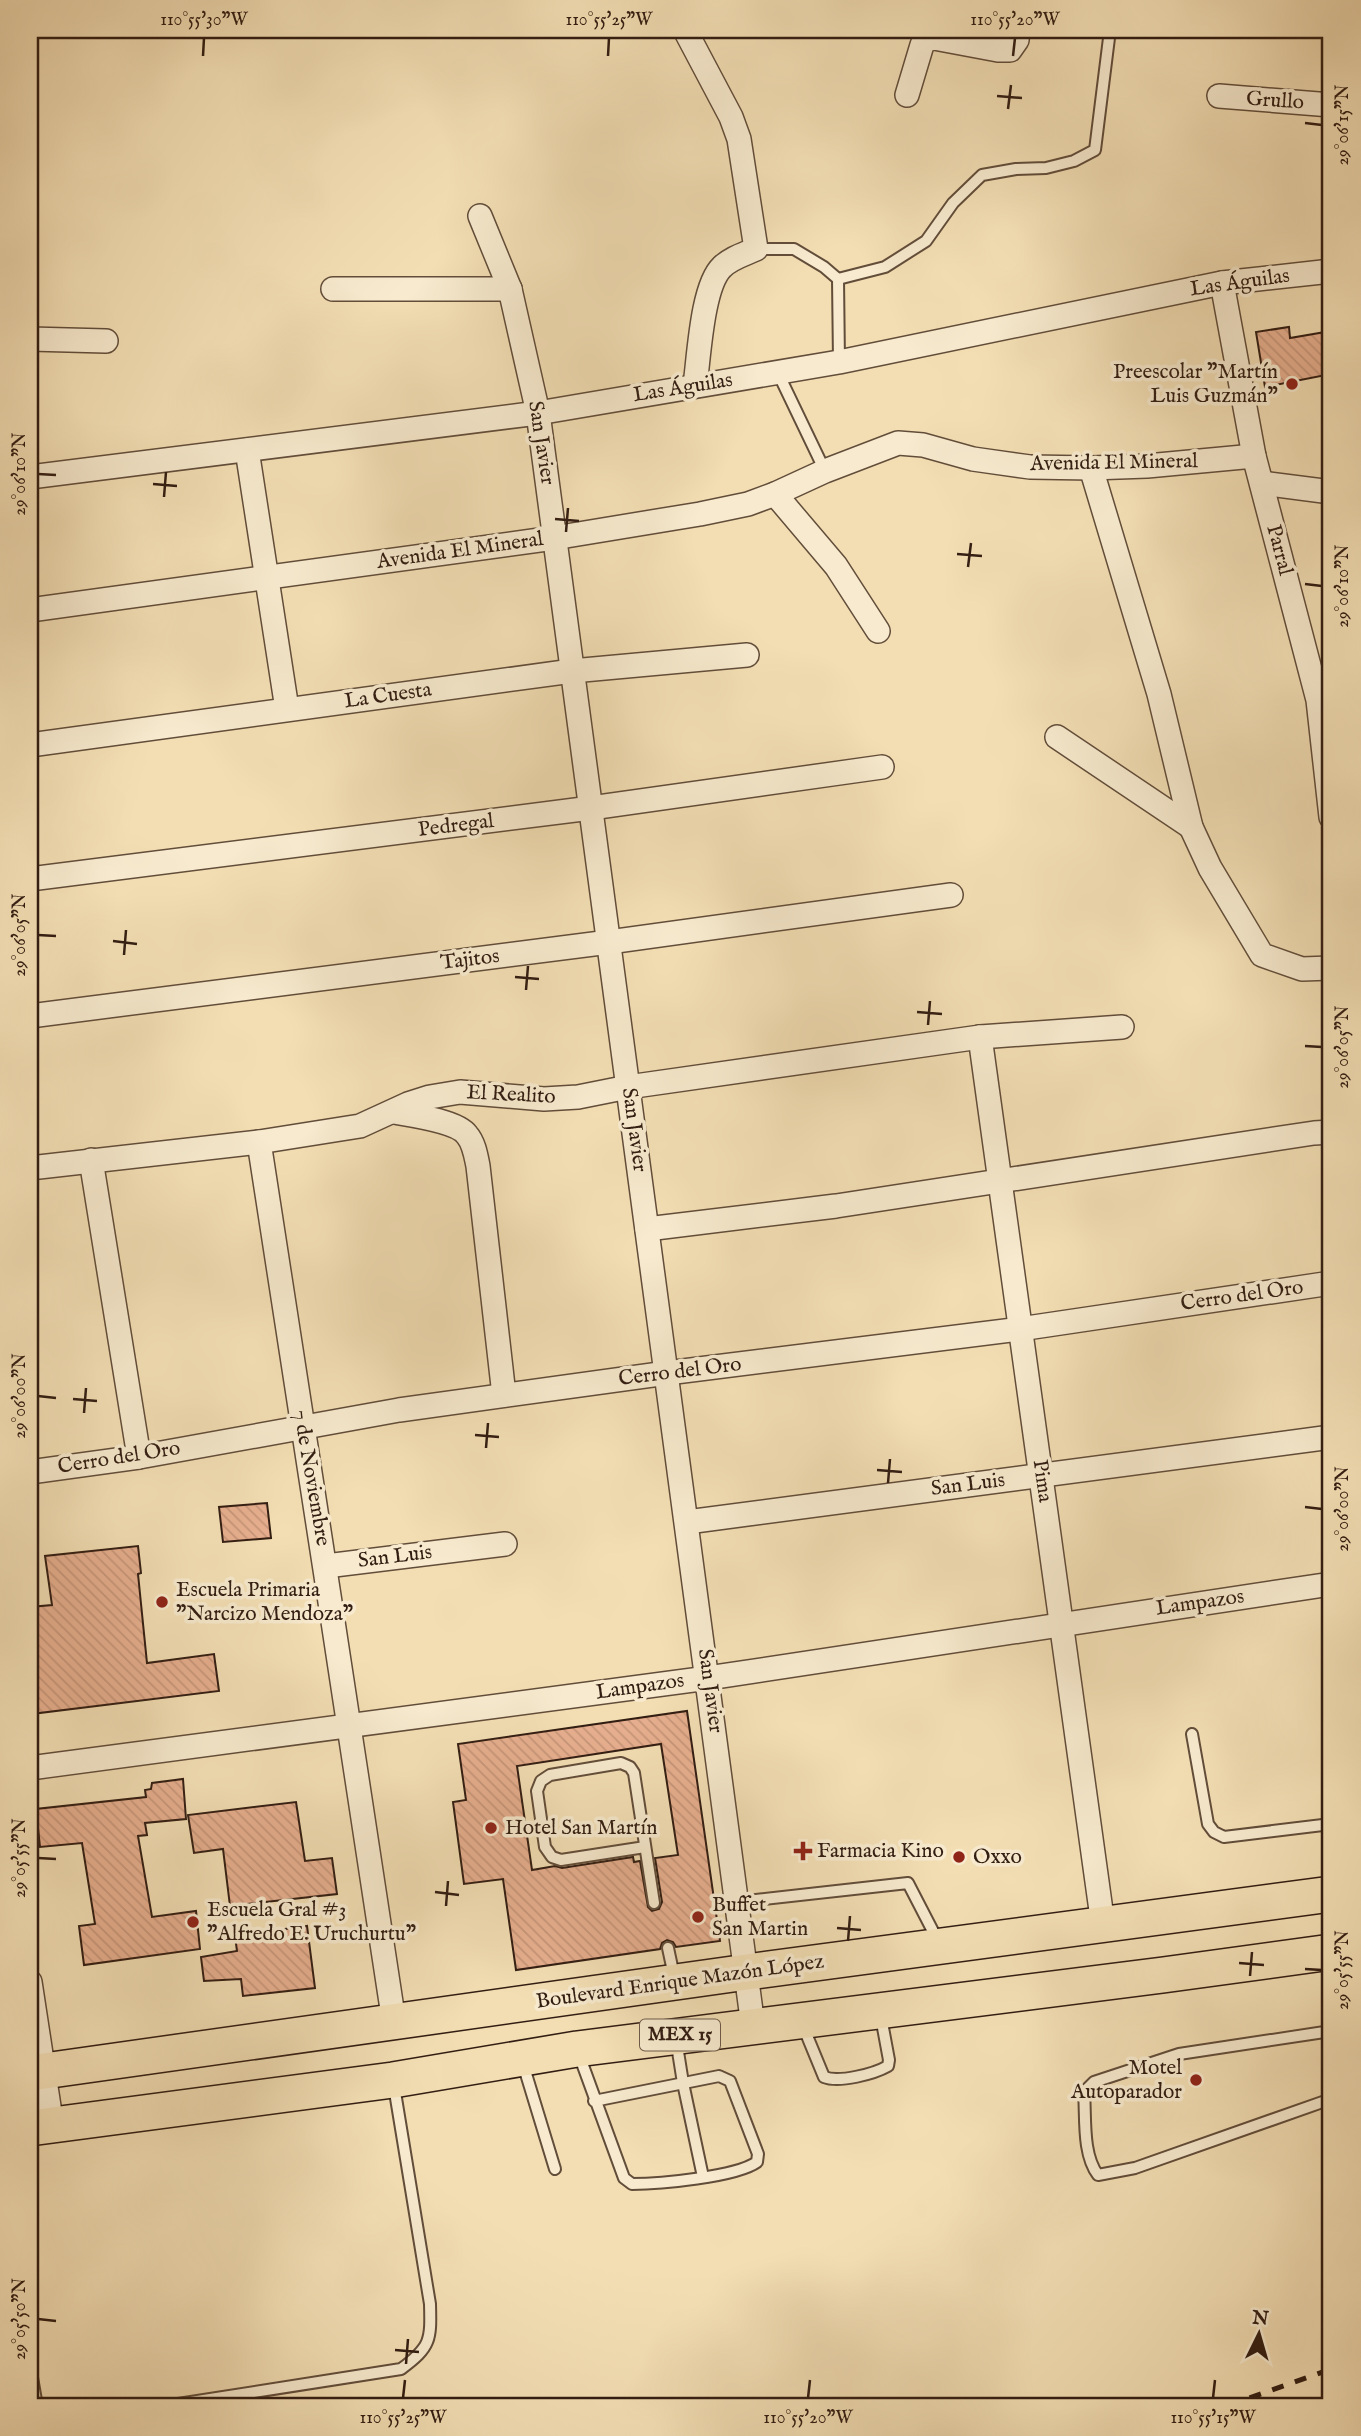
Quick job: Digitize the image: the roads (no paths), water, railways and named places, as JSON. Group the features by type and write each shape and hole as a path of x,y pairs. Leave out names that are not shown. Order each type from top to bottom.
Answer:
{"main road":[{"name":"Boulevard Enrique Mazón López","path":"37,2072 747,1972 1331,1894"},
{"name":"MEX 15","path":"41,2127 393,2080 577,2049 1331,1952"}],"street":[{"path":"685,30 731,117 739,139 756,249 722,267 709,289 695,385"},
{"path":"907,95 922,45 926,40 934,38 1010,50 1017,40 1018,30"},
{"name":"Grullo","path":"1219,96 1331,105"},
{"name":"San Javier","path":"480,216 510,289 538,414 753,2026"},
{"name":"Las Águilas","path":"30,477 538,414 839,362 1222,283 1331,271"},
{"name":"Parral","path":"1222,283 1254,456 1325,699 1331,817"},
{"path":"333,289 510,289"},
{"path":"30,339 106,341"},
{"name":"Avenida El Mineral","path":"30,610 554,538 700,514 748,504 898,443 923,444 973,459 1018,465 1091,468 1254,456"},
{"path":"247,450 287,709"},
{"path":"1091,468 1159,694 1191,827 1210,868 1262,955 1302,969 1331,968"},
{"path":"1262,484 1331,492"},
{"path":"775,494 836,566 878,631"},
{"name":"La Cuesta","path":"30,745 572,671 747,655"},
{"path":"1057,737 1191,827"},
{"name":"Pedregal","path":"30,879 591,808 882,767"},
{"name":"Tajitos","path":"30,1016 951,895"},
{"name":"El Realito","path":"30,1168 259,1142 360,1126 430,1097 460,1092 544,1099 578,1097 628,1087 980,1037 1122,1027"},
{"name":"Pima","path":"980,1037 1102,1925"},
{"path":"394,1111 454,1126 466,1132 473,1145 478,1166 505,1395"},
{"path":"647,1229 836,1206 1331,1132"},
{"name":"7 de Noviembre","path":"259,1142 351,1727 394,2022"},
{"path":"91,1160 139,1457"},
{"name":"Cerro del Oro","path":"30,1472 139,1457 302,1426 505,1395 1020,1329 1331,1283"},
{"name":"San Luis","path":"687,1522 1331,1437"},
{"name":"San Luis","path":"326,1566 505,1544"},
{"name":"Lampazos","path":"30,1768 708,1678 1331,1584"},
{"path":"30,1982 41,2127"}],"lane":[{"path":"838,279 885,267 926,240 953,203 982,175 1016,169 1046,168 1074,161 1095,150 1110,30"},
{"path":"756,249 794,249 838,279 839,362"},
{"path":"778,373 825,471"},
{"path":"1192,1734 1208,1824 1214,1832 1224,1837 1330,1824 1331,1854"},
{"path":"646,1847 561,1860 552,1857 545,1847 538,1802 537,1791 541,1781 550,1775 621,1763 630,1767 634,1773 646,1847 654,1903"},
{"path":"738,1902 908,1883 941,1946"},
{"path":"668,1948 675,1982"},
{"path":"800,2020 824,2077 837,2080 888,2066 880,2010"},
{"path":"1331,2031 1179,2054 1094,2082 1084,2092 1087,2138 1093,2168 1098,2175 1135,2168 1331,2099"},
{"path":"676,2036 703,2177"},
{"path":"577,2049 594,2101 624,2178 632,2184 703,2177 749,2167 757,2162 758,2154 730,2081 719,2076 594,2101"},
{"path":"521,2058 555,2169"},
{"path":"165,2406 401,2369 420,2355 431,2335 430,2304 393,2080"},
{"path":"30,2365 37,2406"}],"railway":[{"path":"1227,2406 1331,2369"}],"place":[{"name":"Preescolar \"Martín Luis Guzmán\"","path":"1292,384"},
{"name":"Escuela Primaria \"Narcizo Mendoza\"","path":"162,1602"},
{"name":"Hotel San Martín","path":"491,1828"},
{"name":"Farmacia Kino","path":"803,1851"},
{"name":"Oxxo","path":"959,1857"},
{"name":"Buffet San Martin","path":"698,1917"},
{"name":"Escuela Gral #3 \"Alfredo E. Uruchurtu\"","path":"193,1922"},
{"name":"Motel Autoparador","path":"1196,2080"}]}
